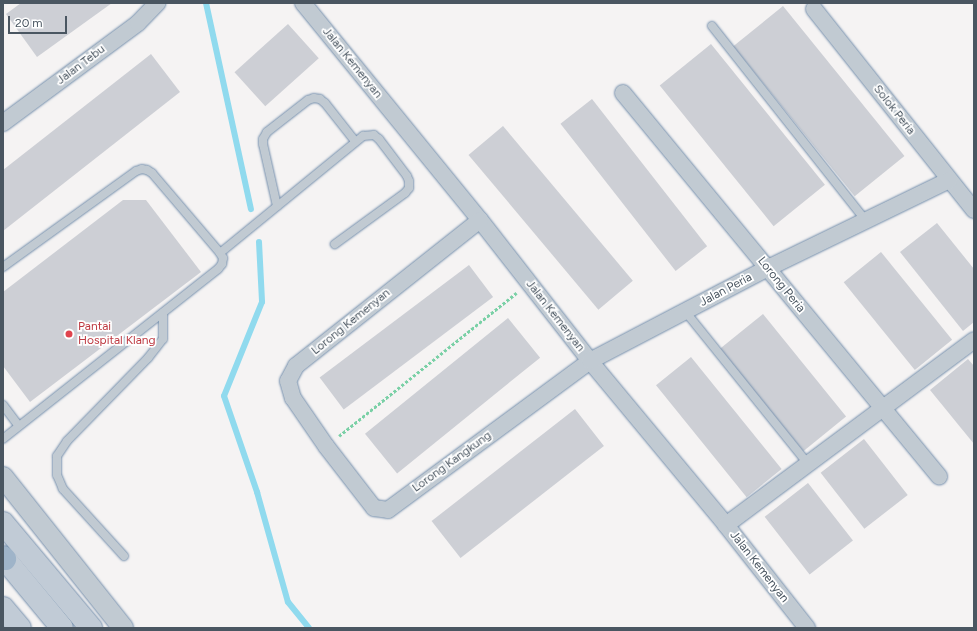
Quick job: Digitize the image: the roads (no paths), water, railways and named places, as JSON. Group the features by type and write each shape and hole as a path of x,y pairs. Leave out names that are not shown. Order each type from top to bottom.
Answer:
{"main road":[{"path":"3,523 91,628"},
{"path":"4,558 62,628"},
{"path":"3,608 20,628"}],"street":[{"name":"Jalan Tebu","path":"3,123 138,23 157,3"},
{"name":"Jalan Kemenyan","path":"303,3 480,220 590,361 726,525 807,628"},
{"name":"Solok Peria","path":"814,9 974,210"},
{"name":"Lorong Peria","path":"623,93 939,477"},
{"name":"Jalan Peria","path":"590,361 768,268 949,180"},
{"name":"Lorong Kemenyan","path":"326,446 293,398 288,381 296,366 480,220"},
{"path":"726,525 974,340"},
{"name":"Lorong Kangkung","path":"326,446 374,508 388,510 590,361"},
{"path":"3,478 123,628"}],"lane":[{"path":"712,26 865,220"},
{"path":"277,206 263,144 263,140 268,132 308,100 314,98 320,99 325,103 355,142"},
{"path":"220,253 355,142 368,134 374,135 379,138 407,176 409,188 335,244"},
{"path":"3,267 136,171 142,169 152,173 223,258 222,264 218,269 3,439"},
{"path":"685,311 808,464"},
{"path":"124,556 63,489 57,474 57,456 67,441 148,358 163,339 163,313"},
{"path":"3,405 19,426"}],"waterway":[{"path":"206,3 251,209"},
{"path":"259,242 262,302 224,396 257,492 288,602 309,628"}],"place":[{"name":"Pantai Hospital Klang","path":"69,334"}]}
